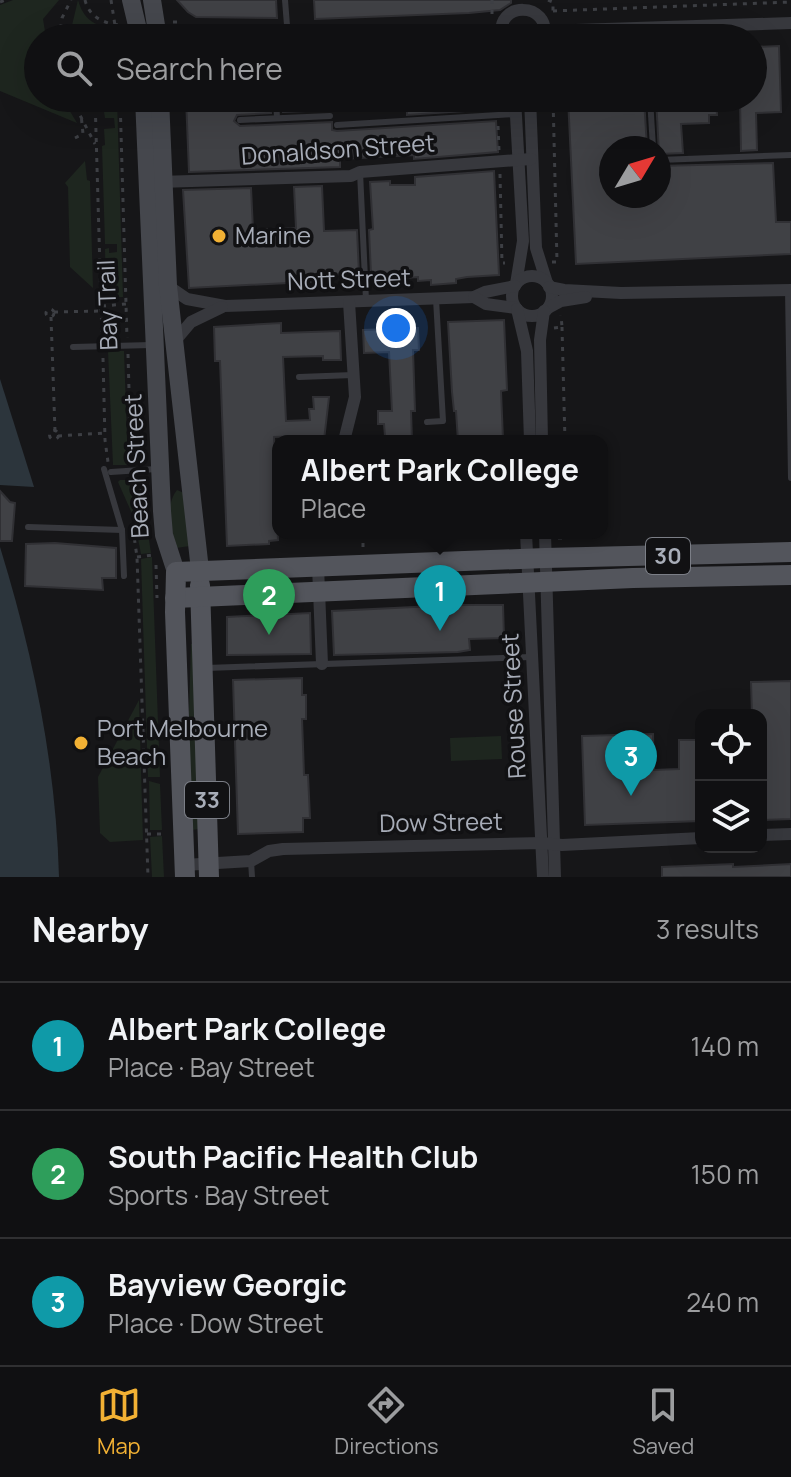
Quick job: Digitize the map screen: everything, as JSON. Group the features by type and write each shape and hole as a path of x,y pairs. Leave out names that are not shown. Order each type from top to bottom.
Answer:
{"main road":[{"name":"30","path":"175,598 537,583 632,568 791,552"},
{"name":"30","path":"176,572 536,558 632,568 791,575"},
{"name":"Beach Street","path":"200,570 209,870"},
{"name":"Beach Street","path":"176,572 184,871"}],"street":[{"path":"131,0 137,24"},
{"path":"152,0 156,24"},
{"path":"532,0 543,24"},
{"path":"510,6 537,14"},
{"path":"767,25 791,23"},
{"name":"Beach Street","path":"146,112 168,286 167,330 155,345 164,535 176,572"},
{"name":"Beach Street","path":"159,112 156,182 167,330 188,465 200,570"},
{"path":"529,112 523,241 512,299 527,351 530,435"},
{"path":"516,114 536,248 552,296 540,340 542,435"},
{"name":"Donaldson Street","path":"156,182 351,176 360,172 525,160"},
{"path":"515,285 531,276 564,290 621,293 789,290"},
{"name":"Nott Street","path":"168,286 191,300 225,306 474,297 515,285"},
{"path":"517,308 531,316 565,300 621,293"},
{"name":"Nott Street","path":"474,297 486,304 517,308"},
{"path":"346,435 355,401 349,302"},
{"name":"Nott Street","path":"167,330 225,306"},
{"path":"160,469 188,465"},
{"name":"Rouse Street","path":"528,539 536,558 548,844 543,877"},
{"name":"Rouse Street","path":"536,558 543,539"},
{"path":"318,566 322,664"},
{"name":"Rouse Street","path":"537,583 534,657 548,844 555,877"},
{"path":"767,835 791,834"},
{"name":"Dow Street","path":"184,871 209,870 251,861 269,851 283,849 695,838"}],"lane":[{"path":"285,0 287,24"},
{"path":"277,112 277,118"},
{"path":"651,112 652,136"},
{"path":"337,125 516,114"},
{"path":"240,120 330,116"},
{"path":"671,160 791,155"},
{"path":"360,172 366,301"},
{"path":"789,290 791,478"},
{"path":"427,422 443,421 436,299"},
{"path":"73,347 155,345"},
{"path":"299,377 353,375"},
{"path":"124,576 122,530 108,470 132,472 160,469"},
{"path":"28,527 122,530"},
{"path":"202,668 534,657"},
{"path":"251,861 252,877"}],"path":[{"path":"0,2 5,0"},
{"path":"111,0 115,24"},
{"path":"60,24 69,1"},
{"path":"553,11 791,2"},
{"path":"96,112 108,470"},
{"name":"Bay Trail","path":"120,112 132,472 147,503"},
{"path":"75,138 83,134 81,114"},
{"path":"81,114 98,151"},
{"path":"51,317 46,315 46,309 54,312 102,309 126,304"},
{"path":"54,312 51,317 55,431 58,436"},
{"path":"562,327 565,435"},
{"path":"55,431 50,432 50,438 55,440 58,436 105,433"},
{"path":"130,518 137,557 148,877"},
{"path":"137,557 155,555 154,546"}],"shaded area":[{"path":"13,0 59,0 43,19 44,24 24,24 24,101 0,91 0,5"},
{"path":"78,0 83,12 98,24 72,24"},
{"path":"51,112 70,112 77,123"},
{"path":"104,112 117,112 123,297 106,298 105,249 109,248 109,253 117,252 117,244 105,244 102,146 105,145 104,129 115,128 114,118 105,118"},
{"path":"85,161 87,180 90,181 93,288 70,267 68,187 65,183"},
{"path":"108,351 124,351 128,465 113,465"},
{"path":"0,379 34,487 0,485"},
{"path":"131,480 143,501 151,553 141,554 134,518 118,482"},
{"path":"177,490 184,493 190,546 176,548 169,519"},
{"path":"0,547 23,628 41,710 53,793 59,877 0,877"},
{"path":"152,557 160,777 148,777 141,559"},
{"path":"191,644 194,644 200,829 191,830 188,746"},
{"path":"139,700 143,840 110,842 100,833 98,777"},
{"path":"501,736 502,759 451,761 450,738"},
{"path":"149,781 160,784 162,830 150,830"},
{"path":"162,836 164,877 152,877 150,837"}],"building":[{"path":"177,0 276,0 277,18 196,17"},
{"path":"314,0 511,0 511,3 500,10 469,13 315,19"},
{"path":"767,46 779,46 781,112 756,113 757,150 741,151 740,112 767,112"},
{"path":"187,112 271,112 237,115 234,121 240,126 332,122 332,130 337,131 496,121 498,152 414,159 414,155 340,159 340,167 189,172"},
{"path":"407,112 450,112 407,115"},
{"path":"569,112 645,112 646,136 599,136 599,208 671,208 671,166 773,163 776,222 791,222 791,254 576,264"},
{"path":"657,112 717,112 717,115 709,115 709,123 681,124 683,153 671,154 671,136 658,136"},
{"path":"494,171 499,275 467,277 456,279 456,283 431,285 431,280 418,281 418,277 376,280 376,273 371,274 369,230 373,229 370,182 415,185 415,177"},
{"path":"322,186 324,231 357,230 359,274 326,275 327,281 189,288 183,190 251,188 253,230 296,228 294,187"},
{"path":"504,320 507,390 501,391 503,435 458,435 448,322"},
{"path":"281,323 281,333 340,331 341,360 323,360 323,356 283,357 286,421 310,420 309,409 314,409 313,397 329,397 325,435 272,435 272,539 278,540 269,541 269,544 227,546 220,361 215,361 214,327"},
{"path":"418,328 419,350 413,350 415,411 411,411 412,435 385,435 384,424 378,424 378,411 392,411 389,352 364,353 363,330"},
{"path":"0,491 15,503 12,541 0,541"},
{"path":"26,544 116,548 116,578 102,578 103,590 25,586"},
{"path":"503,605 504,638 469,639 470,650 458,652 334,655 332,611"},
{"path":"310,613 311,654 227,655 227,617"},
{"path":"302,678 302,695 306,695 306,719 302,719 304,775 308,775 310,818 303,818 303,832 238,834 233,680"},
{"path":"791,681 791,819 767,820 767,709 752,709 751,682"},
{"path":"653,734 654,770 679,769 679,740 695,740 695,821 585,825 582,736"},
{"path":"733,864 733,867 791,864 791,877 662,877 662,867"}],"place":[{"name":"Marine","path":"219,236"},
{"name":"Albert Park College","path":"440,631"},
{"name":"South Pacific Health Club","path":"269,635"},
{"name":"Port Melbourne Beach","path":"81,743"},
{"name":"Bayview Georgic","path":"631,796"}]}
